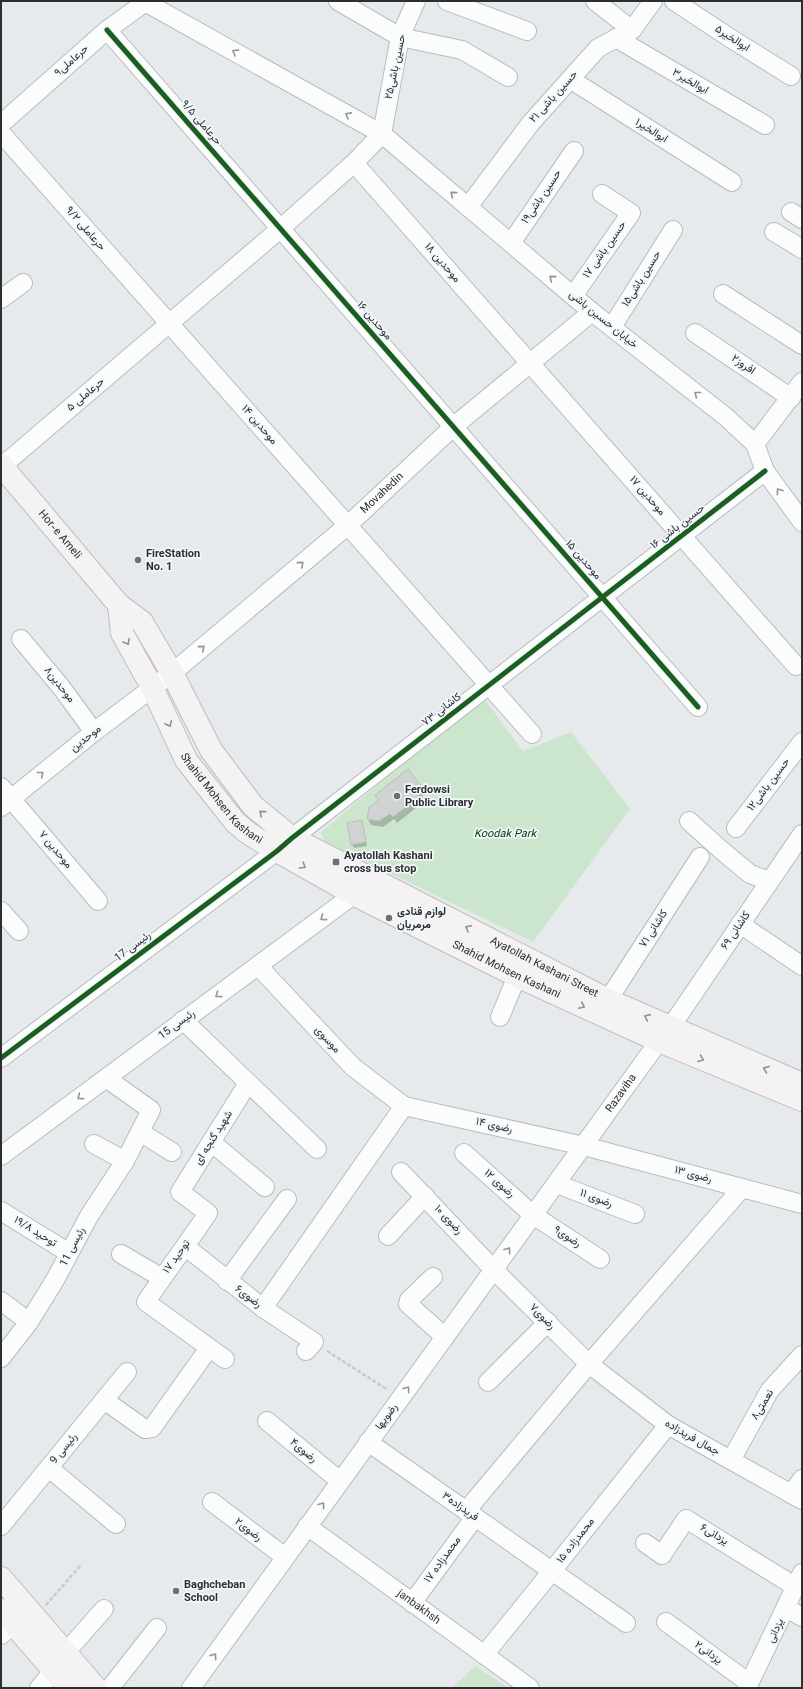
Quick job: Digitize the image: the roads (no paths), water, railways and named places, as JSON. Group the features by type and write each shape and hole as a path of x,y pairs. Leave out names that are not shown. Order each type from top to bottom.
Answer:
{"main road":[{"name":"Hor-e Ameli","path":"1,466 119,604 142,622 172,673"},
{"path":"119,604 122,632 153,689"},
{"name":"Shahid Mohsen Kashani","path":"172,673 211,750 253,806 285,845"},
{"name":"Shahid Mohsen Kashani","path":"153,689 186,760 235,822 285,845 355,895 517,976 664,1035 802,1100"},
{"name":"Ayatollah Kashani Street","path":"285,845 373,879 608,1000 664,1035 802,1084"},
{"path":"1,1578 35,1618 60,1661 70,1688"},
{"path":"5,1623 96,1688"}],"street":[{"name":"حرعاملی۹","path":"1,124 107,30 145,1"},
{"name":"خیابان حسین باشی","path":"145,1 382,134 592,312 726,417 755,444 765,472 802,522"},
{"path":"338,1 400,37 462,50 508,77"},
{"name":"حسین باشی۲۵","path":"382,134 400,37 416,1"},
{"path":"447,1 526,31"},
{"path":"595,1 632,30"},
{"name":"حسین باشی ۲۱","path":"468,207 530,124 570,79 598,48 632,30 653,1"},
{"name":"ابوالخیر۵","path":"674,1 791,76"},
{"name":"حرعاملی ۹/۵","path":"107,30 280,228"},
{"name":"ابوالخیر۳","path":"616,38 765,125"},
{"name":"ابوالخیر۱","path":"570,79 732,182"},
{"name":"حرعاملی ۹/۲","path":"1,133 170,324"},
{"name":"حرعاملی ۵","path":"1,466 170,324 354,163 382,134"},
{"name":"حسین باشی۱۹","path":"511,243 574,151"},
{"name":"موحدین ۱۸","path":"354,163 530,362"},
{"name":"حسین باشی ۱۷","path":"573,296 631,213 602,194"},
{"name":"موحدین ۱۶","path":"280,228 453,427"},
{"name":"حسین باشی۱۵","path":"612,327 673,230"},
{"path":"774,232 802,249"},
{"path":"1,299 23,283"},
{"path":"723,294 802,345"},
{"name":"Movahedin","path":"172,673 347,526 453,427 592,312"},
{"name":"موحدین ۱۴","path":"170,324 532,734"},
{"name":"افروز۲","path":"695,333 791,398"},
{"name":"موحدین ۱۷","path":"530,362 796,666"},
{"path":"755,444 802,382"},
{"name":"موحدین ۱۵","path":"453,427 698,707"},
{"name":"حسین باشی ۱۶","path":"603,598 765,472"},
{"name":"کاشانی ۷۳","path":"285,845 603,598"},
{"name":"موحدین۸","path":"21,639 61,687 94,732"},
{"name":"موحدین","path":"4,798 153,689 172,673"},
{"name":"حسین باشی۱۲","path":"736,828 802,742"},
{"name":"موحدین ۷","path":"4,798 98,901"},
{"path":"689,821 750,874 769,881"},
{"name":"کاشانی ۶۹","path":"664,1035 802,834"},
{"name":"رئیسی 17","path":"1,1058 285,845"},
{"name":"کاشانی ۷۱","path":"608,1000 700,857"},
{"name":"رئیسی 15","path":"1,1156 355,895 373,879"},
{"path":"1,910 19,931"},
{"path":"740,924 802,966"},
{"name":"موسوی","path":"258,966 353,1067 404,1106"},
{"path":"500,1017 517,976"},
{"path":"184,1020 317,1149"},
{"name":"Razaviha","path":"584,1146 664,1035"},
{"name":"رئیسی 11","path":"1,1358 29,1322 56,1280 88,1216 125,1161 151,1110 106,1078"},
{"name":"شهید گنجه ای","path":"180,1192 248,1083"},
{"path":"263,1308 404,1106"},
{"name":"رضوی ۱۴","path":"404,1106 584,1146"},
{"path":"140,1132 172,1152"},
{"path":"211,1142 265,1187"},
{"path":"94,1144 125,1161"},
{"name":"رضویها","path":"191,1688 444,1337 584,1146"},
{"name":"رضوی ۱۳","path":"584,1146 802,1204"},
{"name":"رضوی ۱۲","path":"464,1153 534,1215"},
{"name":"رضوی ۱۰","path":"400,1172 425,1196 494,1270"},
{"name":"رضوی ۱۱","path":"557,1184 635,1214"},
{"name":"محمدزاده ۱۷","path":"412,1603 471,1514 589,1364 742,1188"},
{"name":"توحید ۱۷","path":"180,1192 208,1213 186,1247 146,1302 209,1348"},
{"path":"388,1236 425,1196"},
{"path":"227,1281 287,1199"},
{"name":"توحید ۱۹/۸","path":"1,1210 69,1254"},
{"name":"رضوی۹","path":"534,1215 600,1259"},
{"name":"رضوی۶","path":"186,1247 310,1347"},
{"path":"121,1254 162,1278"},
{"name":"رضوی۷","path":"494,1270 589,1364"},
{"path":"433,1276 409,1300 408,1304 444,1337"},
{"path":"1,1301 29,1322"},
{"path":"488,1382 548,1322"},
{"path":"104,1400 145,1429 152,1428 209,1348 225,1359"},
{"name":"نعمتی۸","path":"731,1460 770,1390 802,1355"},
{"name":"جمال فریدزاده","path":"589,1364 668,1425 797,1497"},
{"name":"رئیسی 9","path":"1,1526 126,1372"},
{"name":"رضوی۴","path":"267,1421 340,1481"},
{"name":"محمدزاده ۱۵","path":"484,1655 668,1425"},
{"name":"فریدزاده۳","path":"368,1442 626,1623"},
{"path":"49,1468 116,1524"},
{"path":"797,1497 802,1479"},
{"name":"رضوی۲","path":"212,1502 285,1557"},
{"name":"یزدانی۶","path":"645,1543 662,1555 686,1519 799,1580"},
{"name":"janbakhsh","path":"307,1526 530,1688"},
{"name":"یزدانی","path":"748,1686 799,1580"},
{"path":"1,1593 84,1688"},
{"path":"786,1608 802,1617"},
{"path":"39,1688 104,1609"},
{"name":"یزدانی۲","path":"666,1622 748,1686"},
{"path":"110,1688 157,1628"}],"place":[{"name":"FireStation No. 1","path":"138,560"},
{"name":"Ferdowsi Public Library","path":"397,796"},
{"name":"Ayatollah Kashani cross bus stop","path":"336,862"},
{"name":"لوازم قنادی مرمریان","path":"389,918"},
{"name":"Baghcheban School","path":"176,1591"}],"park label":[{"name":"Koodak Park","path":"505,834"}]}
